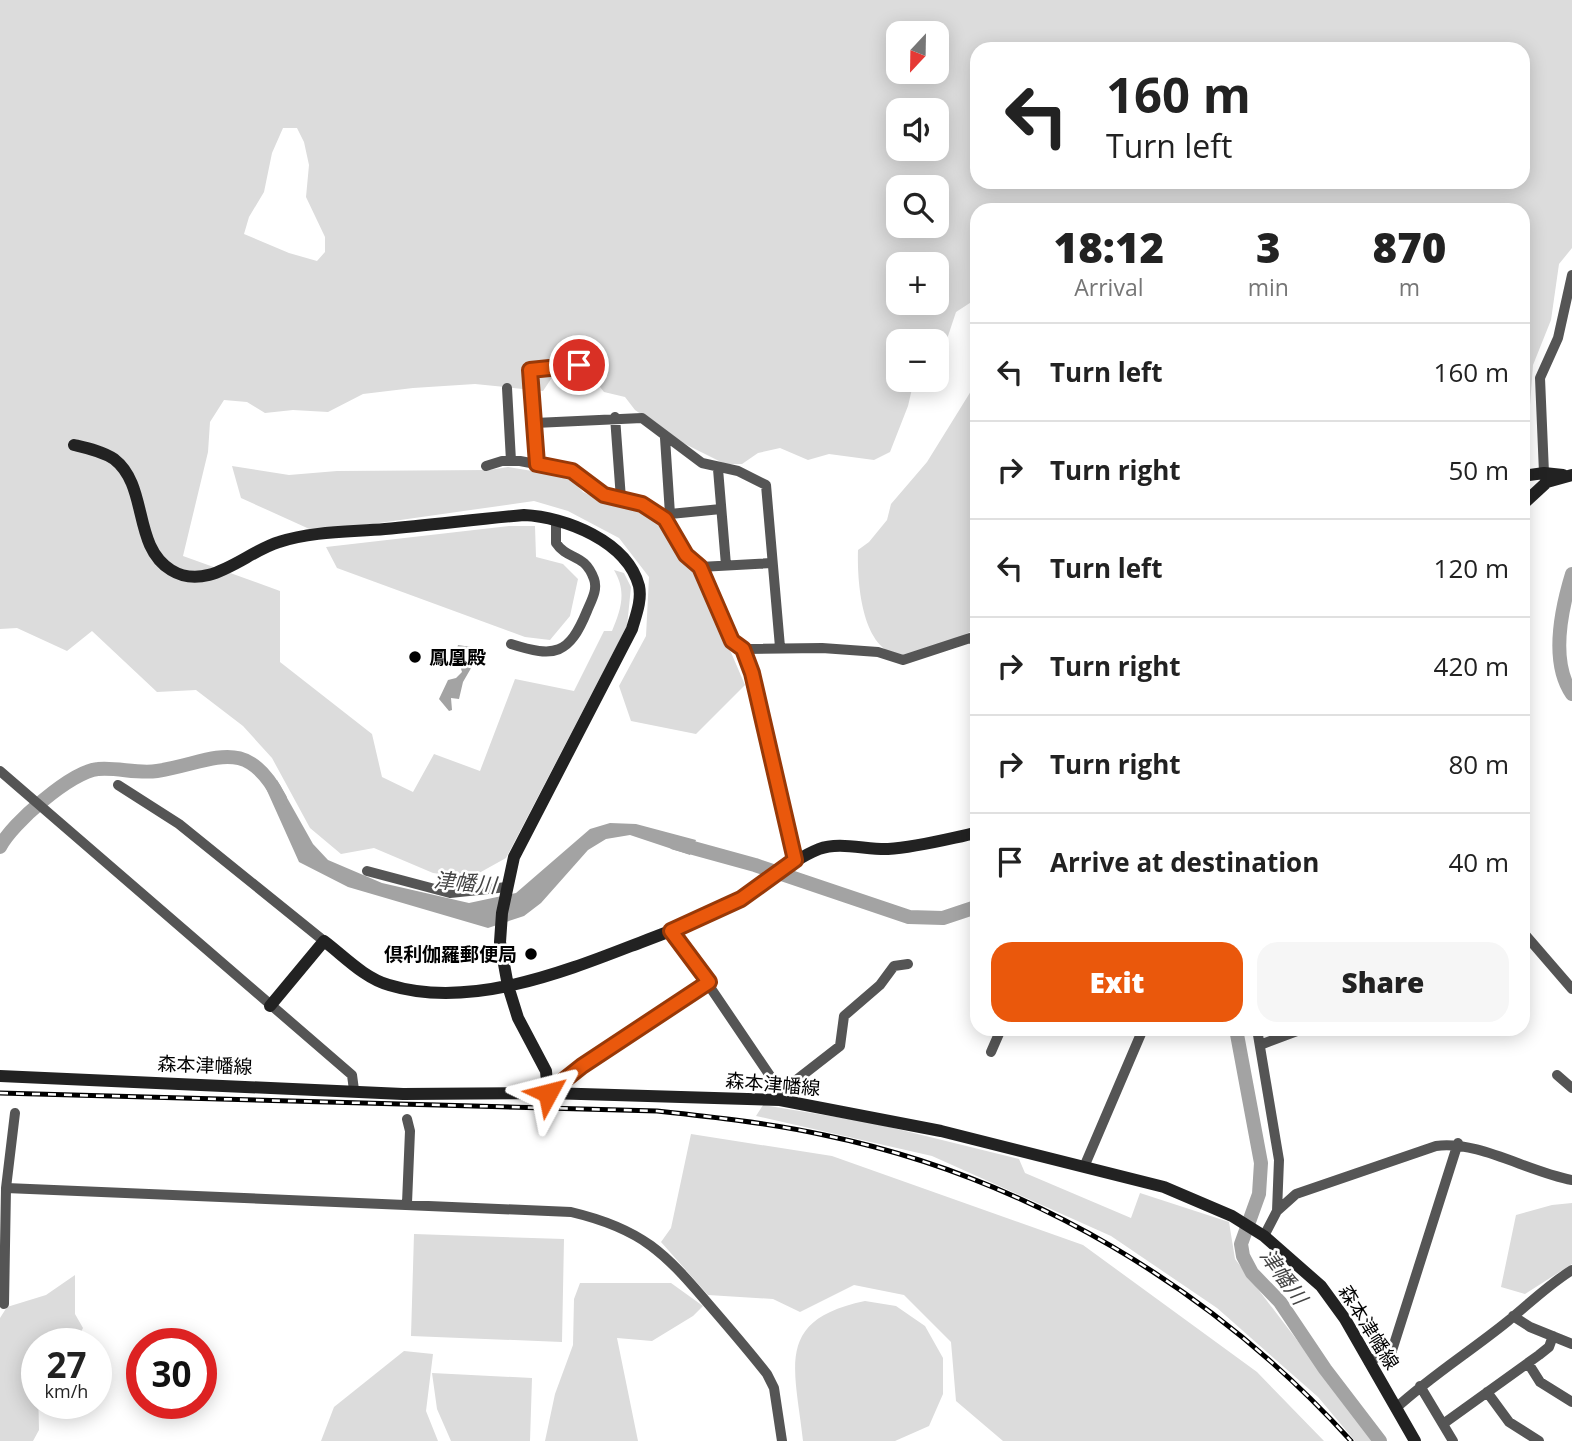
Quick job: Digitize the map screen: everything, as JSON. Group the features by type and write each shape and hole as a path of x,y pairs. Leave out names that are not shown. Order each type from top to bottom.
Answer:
{"street":[{"path":"1544,473 1541,378 1558,338 1572,275"},
{"path":"537,464 530,370 579,365"},
{"path":"507,388 511,461"},
{"path":"535,423 615,417 642,418 688,455 718,469 738,471 766,485 780,647"},
{"path":"615,417 621,499"},
{"path":"665,438 668,516 686,555 700,567 732,641 743,649 752,673 795,860"},
{"path":"74,445 112,458 123,468 131,479 150,546 159,560 170,570 197,579 275,543 308,535 524,515 556,521 611,546 626,562 638,584 640,596 632,629 514,857 507,887 500,942 508,986 519,1018 546,1071 548,1093"},
{"path":"486,466 511,461 572,471 595,491 642,504 668,516 721,509"},
{"path":"718,469 726,565"},
{"path":"1530,475 1569,475"},
{"path":"1530,498 1547,482 1569,475"},
{"path":"511,645 541,654 564,648 578,631 595,592 593,576 581,558 564,553 556,543 556,521"},
{"path":"700,567 772,563"},
{"path":"743,649 780,647 878,652 890,659 903,660 970,640"},
{"path":"0,771 352,1075 354,1090"},
{"path":"118,785 178,824 374,980 413,990 466,991 508,986 576,967 671,931 741,899 795,860 823,848 901,848 970,833"},
{"path":"367,871 450,893 507,887"},
{"path":"671,931 709,982 777,1086 780,1101"},
{"path":"1530,940 1572,989"},
{"path":"270,1006 324,941"},
{"path":"780,1101 786,1088 841,1046 844,1016 880,985 894,965 908,964"},
{"path":"548,1093 582,1066 709,982"},
{"path":"991,1052 998,1036"},
{"path":"1084,1167 1140,1036"},
{"path":"1258,1036 1279,1160 1277,1211"},
{"path":"1260,1045 1284,1036"},
{"path":"1557,1075 1572,1088"},
{"name":"森本津幡線","path":"0,1076 403,1094 548,1093 780,1101 941,1131 1164,1187 1232,1216 1264,1236 1321,1286 1345,1319 1415,1441"},
{"path":"4,1304 6,1188 15,1113"},
{"path":"407,1119 410,1131 407,1203"},
{"path":"1369,1362 1379,1356 1389,1360 1458,1143"},
{"path":"1264,1236 1277,1211 1296,1195 1436,1146 1458,1143 1546,1175 1572,1180"},
{"path":"6,1188 407,1203 571,1212 596,1218 635,1234 660,1250 685,1274 767,1374 774,1388 782,1441"},
{"path":"1395,1408 1420,1385 1513,1316 1545,1287 1572,1270"},
{"path":"1513,1316 1572,1344"},
{"path":"1443,1424 1549,1347 1553,1336"},
{"path":"1528,1363 1541,1382 1572,1402"},
{"path":"1420,1385 1452,1441"},
{"path":"1487,1392 1509,1422 1539,1441"}],"shaded area":[{"path":"0,0 1572,0 1572,248 1559,264 1551,320 1533,365 1530,405 1530,203 970,203 970,303 956,312 949,333 949,329 886,329 886,392 911,392 890,452 874,460 829,454 808,460 780,448 758,453 742,464 725,464 681,442 635,410 625,397 604,392 592,377 587,355 575,343 543,391 475,384 413,388 363,394 328,412 293,410 265,413 247,402 224,400 210,422 208,452 183,556 280,591 280,662 372,734 382,777 413,792 434,754 480,771 515,679 574,691 604,631 612,631 621,600 620,586 614,570 624,573 631,587 627,626 506,858 470,878 433,873 374,848 341,854 310,828 272,758 243,726 196,690 157,692 92,631 67,651 17,628 0,629","holes":["283,128 297,128 304,142 309,165 306,197 325,237 325,252 317,261 289,253 244,234 249,217 264,192 272,153"]},
{"path":"970,393 970,632 927,651 910,655 894,654 881,646 865,616 859,580 858,550 869,542 887,520 891,504 927,462"},
{"path":"232,466 289,475 337,471 489,470 508,467 569,477 583,492 602,501 635,506 659,518 678,552 700,580 745,685 696,734 631,721 619,686 646,636 649,577 619,538 568,511 534,501 316,532 241,498"},
{"path":"509,526 535,526 536,557 563,564 578,579 570,616 550,640 525,637 337,568 326,547"},
{"path":"458,645 471,647 474,663 463,682 459,699 451,698 452,710 449,711 439,699 448,680 456,678 462,672 456,652"},
{"path":"277,780 313,844 328,860 382,883 469,903 516,893 590,829 610,823 636,824 696,840 690,855 630,835 606,839 588,850 541,903 524,916 488,928 348,887 299,862 264,784"},
{"path":"763,1105 873,1123 1019,1159 1025,1173 1131,1218 1140,1193 1229,1222 1235,1259 1374,1441 1355,1441 1318,1397 1217,1308 1111,1236 932,1156 756,1116"},
{"path":"691,1134 832,1156 1083,1245 1257,1372 1324,1441 1003,1441 956,1401 951,1342 904,1295 854,1285 800,1312 773,1299 708,1295 661,1242 671,1228"},
{"path":"1572,1203 1572,1264 1525,1294 1501,1287 1516,1215 1552,1205"},
{"path":"414,1234 564,1239 562,1342 411,1336"},
{"path":"75,1275 75,1314 83,1328 21,1328 21,1419 39,1419 39,1430 33,1441 0,1441 0,1318 7,1307 46,1295"},
{"path":"580,1283 671,1283 703,1306 693,1316 652,1341 617,1338 638,1441 545,1441 555,1394 573,1345 574,1299"},
{"path":"865,1301 896,1306 925,1326 943,1358 943,1394 929,1426 895,1441 803,1441 795,1369 797,1350 803,1334 816,1320 836,1309"},
{"path":"404,1351 433,1354 426,1411 438,1441 321,1441 334,1407"},
{"path":"432,1373 532,1378 530,1441 451,1441 437,1409"}],"waterway":[{"path":"1572,574 1561,619 1559,651 1565,681 1572,694"},
{"name":"津幡川","path":"0,847 16,825 58,788 98,769 150,772 212,759 241,759 267,778 280,799"},
{"name":"津幡川","path":"675,843 755,865 909,917 943,918 970,909"},
{"name":"津幡川","path":"1237,1036 1261,1163 1259,1194 1241,1244 1243,1256 1252,1273 1280,1302 1325,1369 1380,1441"}],"railway":[{"path":"0,1093 657,1111 783,1127 899,1154 973,1179 1044,1210 1112,1246 1177,1288 1239,1335 1297,1386 1351,1441"}],"place":[{"name":"鳳凰殿","path":"415,657"},
{"name":"倶利伽羅郵便局","path":"531,954"}],"route":[{"path":"548,1093 582,1066 709,982 671,931 741,899 795,860 752,673 743,649 732,641 700,567 686,555 665,519 656,511 642,504 604,495 587,486 572,471 537,464 530,370 579,365"}]}
